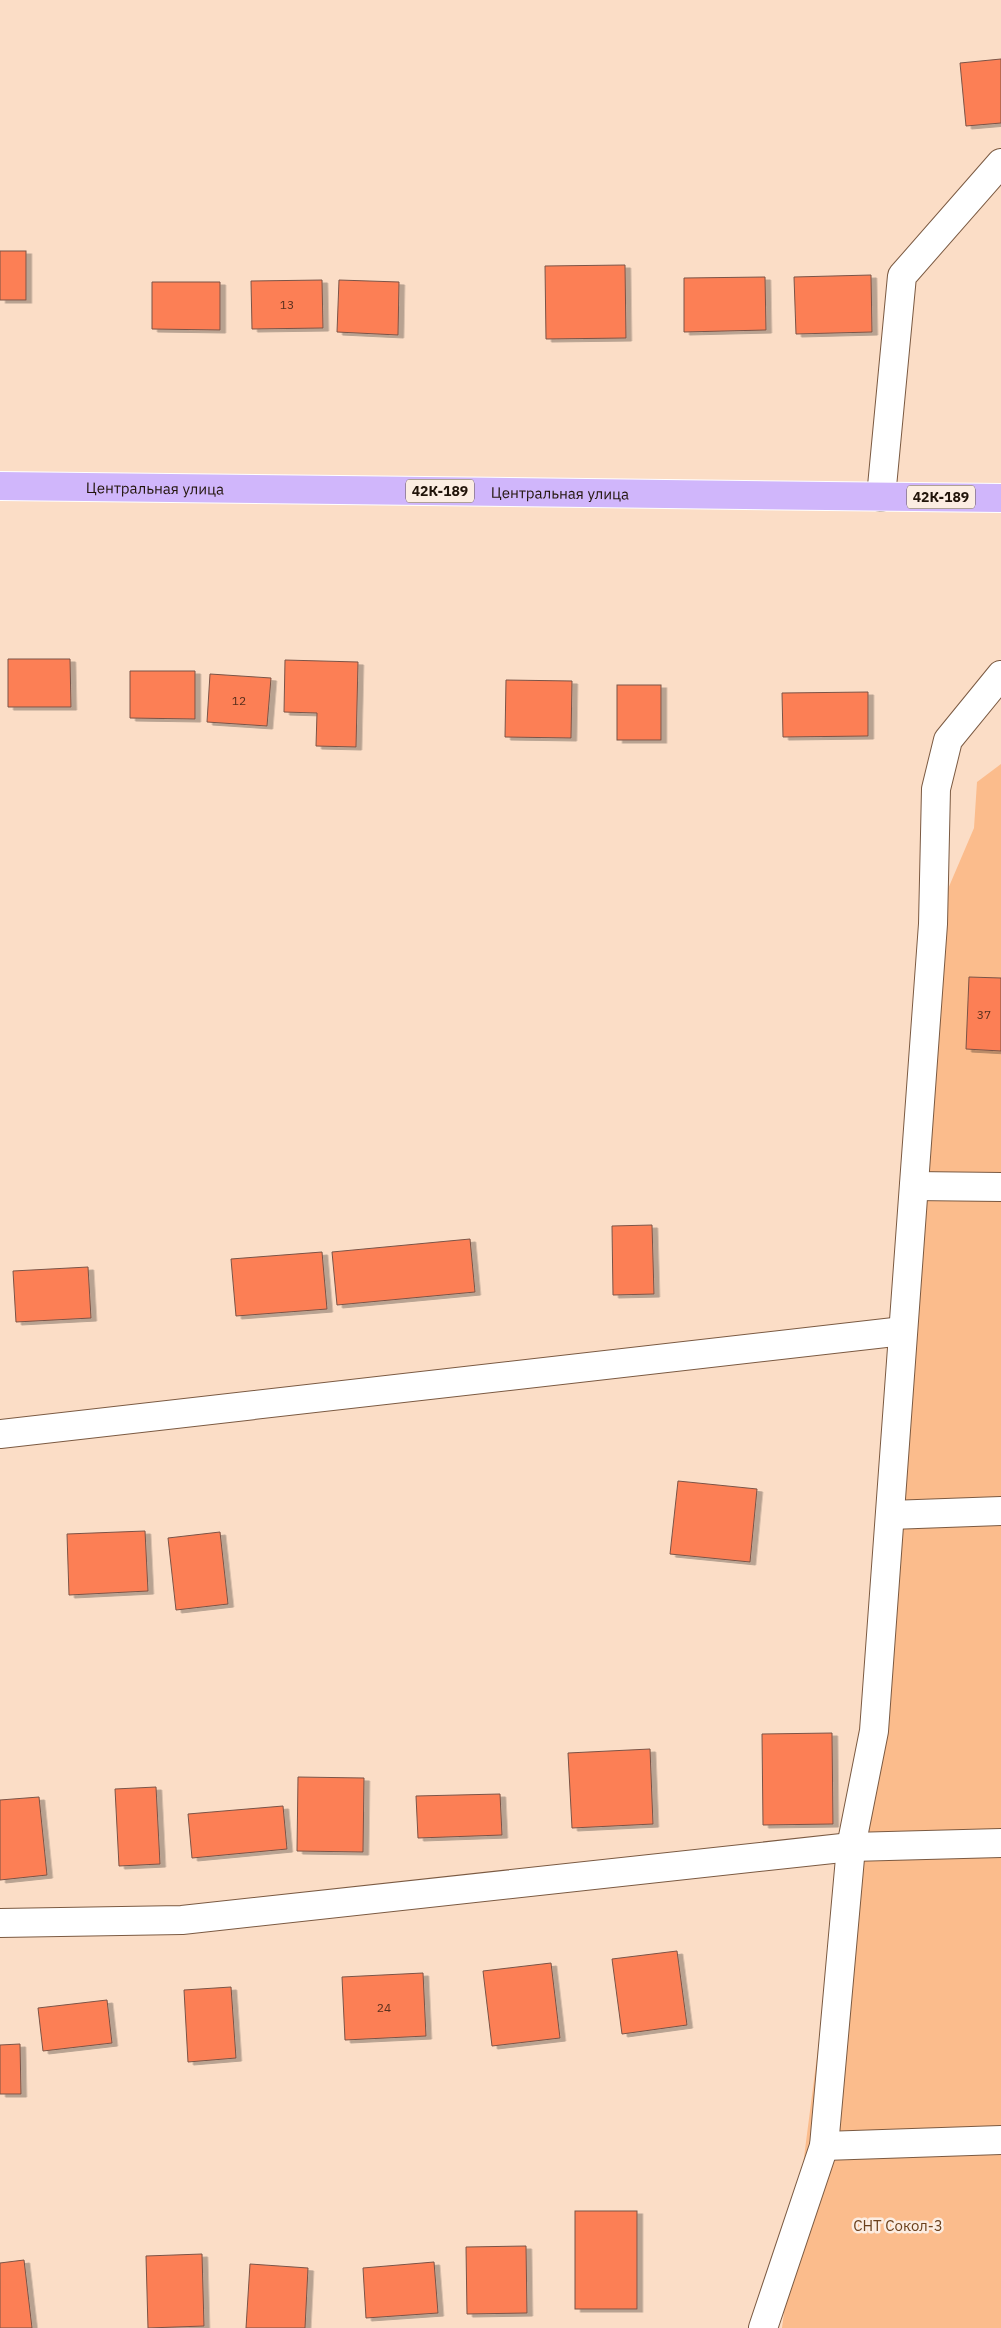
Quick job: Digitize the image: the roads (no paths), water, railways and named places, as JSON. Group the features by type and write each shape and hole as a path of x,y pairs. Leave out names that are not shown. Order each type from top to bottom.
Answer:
{"main road":[{"name":"Центральная улица","path":"0,486 1001,498"}],"street":[{"path":"880,496 902,276 1001,163"},
{"path":"763,2328 824,2146 851,1848 874,1731 933,924 936,789 948,740 1001,675"},
{"path":"914,1186 1001,1187"},
{"path":"0,1434 903,1331"},
{"path":"890,1515 1001,1512"},
{"path":"0,1923 182,1920 851,1848 1001,1843"},
{"path":"824,2146 1001,2140"}],"park label":[{"name":"СНТ Сокол-3","path":"898,2225"}]}
